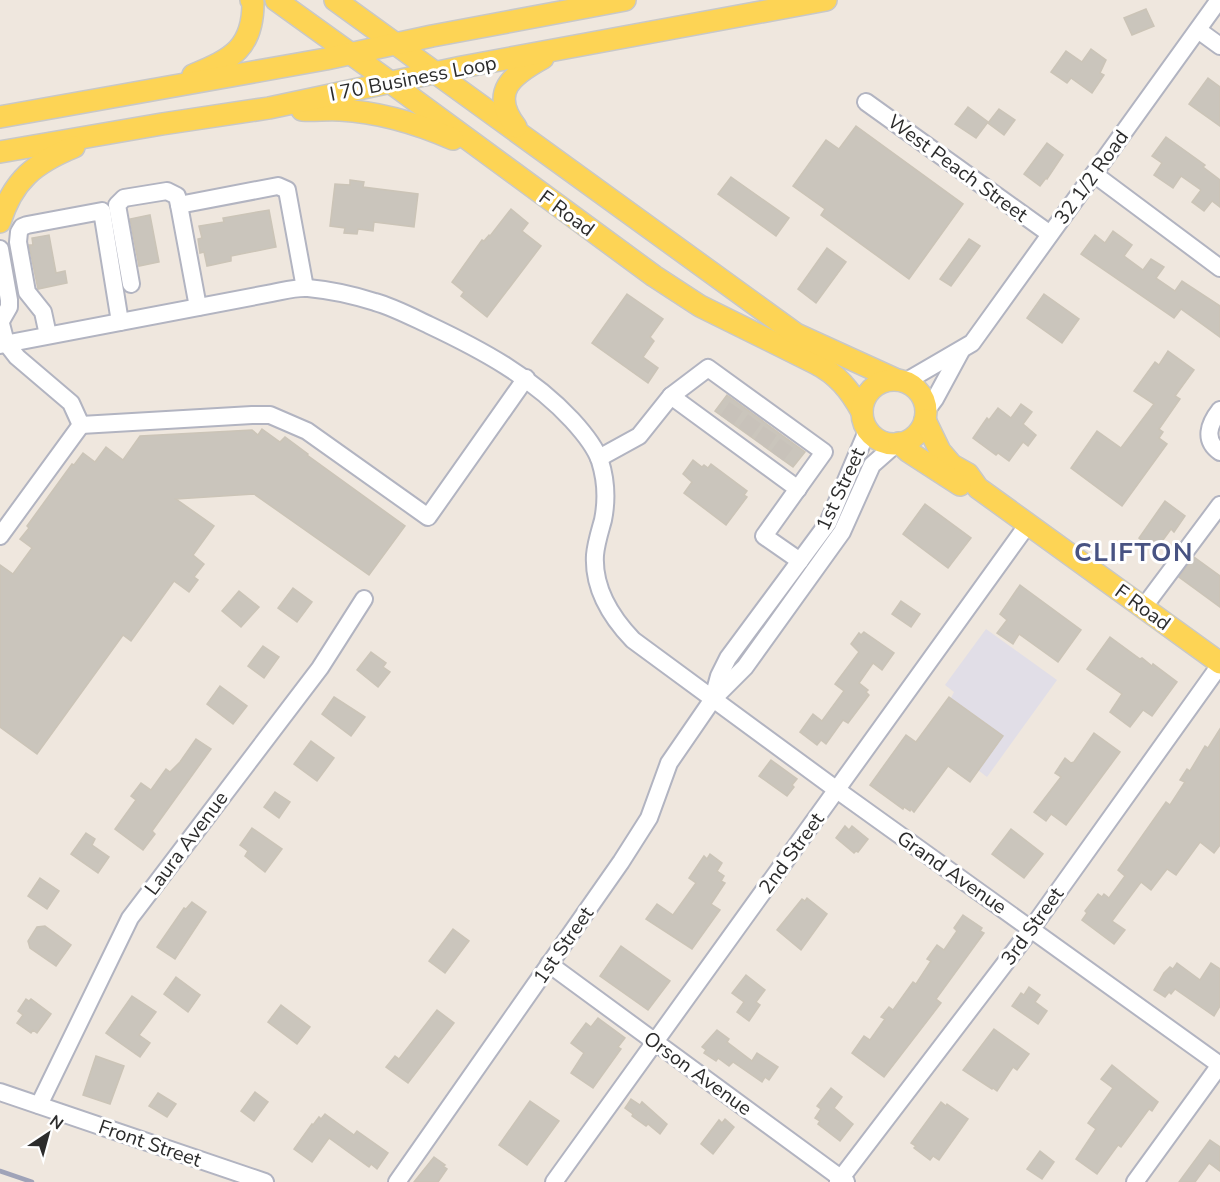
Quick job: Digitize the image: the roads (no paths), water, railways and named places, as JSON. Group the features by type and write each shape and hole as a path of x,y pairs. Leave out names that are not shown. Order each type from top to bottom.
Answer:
{"main road":[{"path":"139,93 195,75 228,59 247,40 252,28 254,3 251,0"},
{"name":"F Road","path":"276,0 654,276 700,306 833,373 849,390 865,421"},
{"name":"F Road","path":"335,0 796,334 901,381"},
{"name":"I 70 Business Loop","path":"0,117 351,54 625,0"},
{"name":"I 70 Business Loop","path":"0,152 269,108 436,72 826,0"},
{"path":"520,133 510,120 504,106 504,92 508,82 517,73 558,50"},
{"path":"269,108 384,114 428,128 495,159"},
{"path":"0,222 14,190 29,171 43,161 116,132"},
{"path":"888,380 901,381 920,393 925,415 915,435 898,443 882,441 874,436 865,421 867,396 872,389 888,380"},
{"name":"F Road","path":"925,415 940,451 952,465 968,474 978,488 1220,664"},
{"name":"F Road","path":"898,443 960,485 978,488"}],"street":[{"name":"32 1/2 Road","path":"901,381 961,351 972,343 1219,0"},
{"path":"1198,30 1220,46"},
{"name":"West Peach Street","path":"866,102 1050,234"},
{"path":"1094,174 1220,268"},
{"path":"179,205 278,186 287,190 305,288"},
{"path":"131,284 117,208 119,202 124,198 166,191 177,196 198,307"},
{"path":"48,335 44,312 27,292 18,242 19,232 27,225 102,211 120,322"},
{"path":"0,249 9,300 9,307 1,321 3,344 71,403 81,425"},
{"path":"3,344 305,288 327,291 376,302 464,342 526,378 559,406 578,426 599,458 639,436 670,396 708,368 759,412 792,435 824,452 764,536 800,561"},
{"name":"32 1/2 Road","path":"925,415 961,351"},
{"path":"81,425 270,415 307,431 428,517 526,378"},
{"path":"670,396 723,426 757,450 773,462 798,489"},
{"path":"1215,416 1208,437 1214,448 1220,452"},
{"name":"1st Street","path":"713,699 719,676 728,658 828,523 865,421"},
{"path":"0,536 81,425"},
{"name":"1st Street","path":"397,1182 643,828 654,808 669,763 713,699 745,667 842,532 872,465 898,443"},
{"name":"Grand Avenue","path":"599,458 605,490 605,505 595,555 596,570 611,613 633,640 837,790 1220,1065"},
{"path":"1143,608 1220,505"},
{"name":"2nd Street","path":"554,1182 1028,524"},
{"name":"Laura Avenue","path":"39,1105 130,918 320,668 364,598"},
{"name":"3rd Street","path":"842,1181 1032,928 1220,664"},
{"name":"Orson Avenue","path":"549,964 842,1181"},
{"path":"1135,1182 1220,1065"},
{"name":"Front Street","path":"0,1092 266,1182"}],"tunnel":[{"path":"727,420 738,404"},
{"path":"745,432 756,417"},
{"path":"761,444 772,428"},
{"path":"777,456 789,440"}],"railway":[{"path":"0,1171 32,1182"}],"district":[{"name":"CLIFTON","path":"1134,552"}]}
